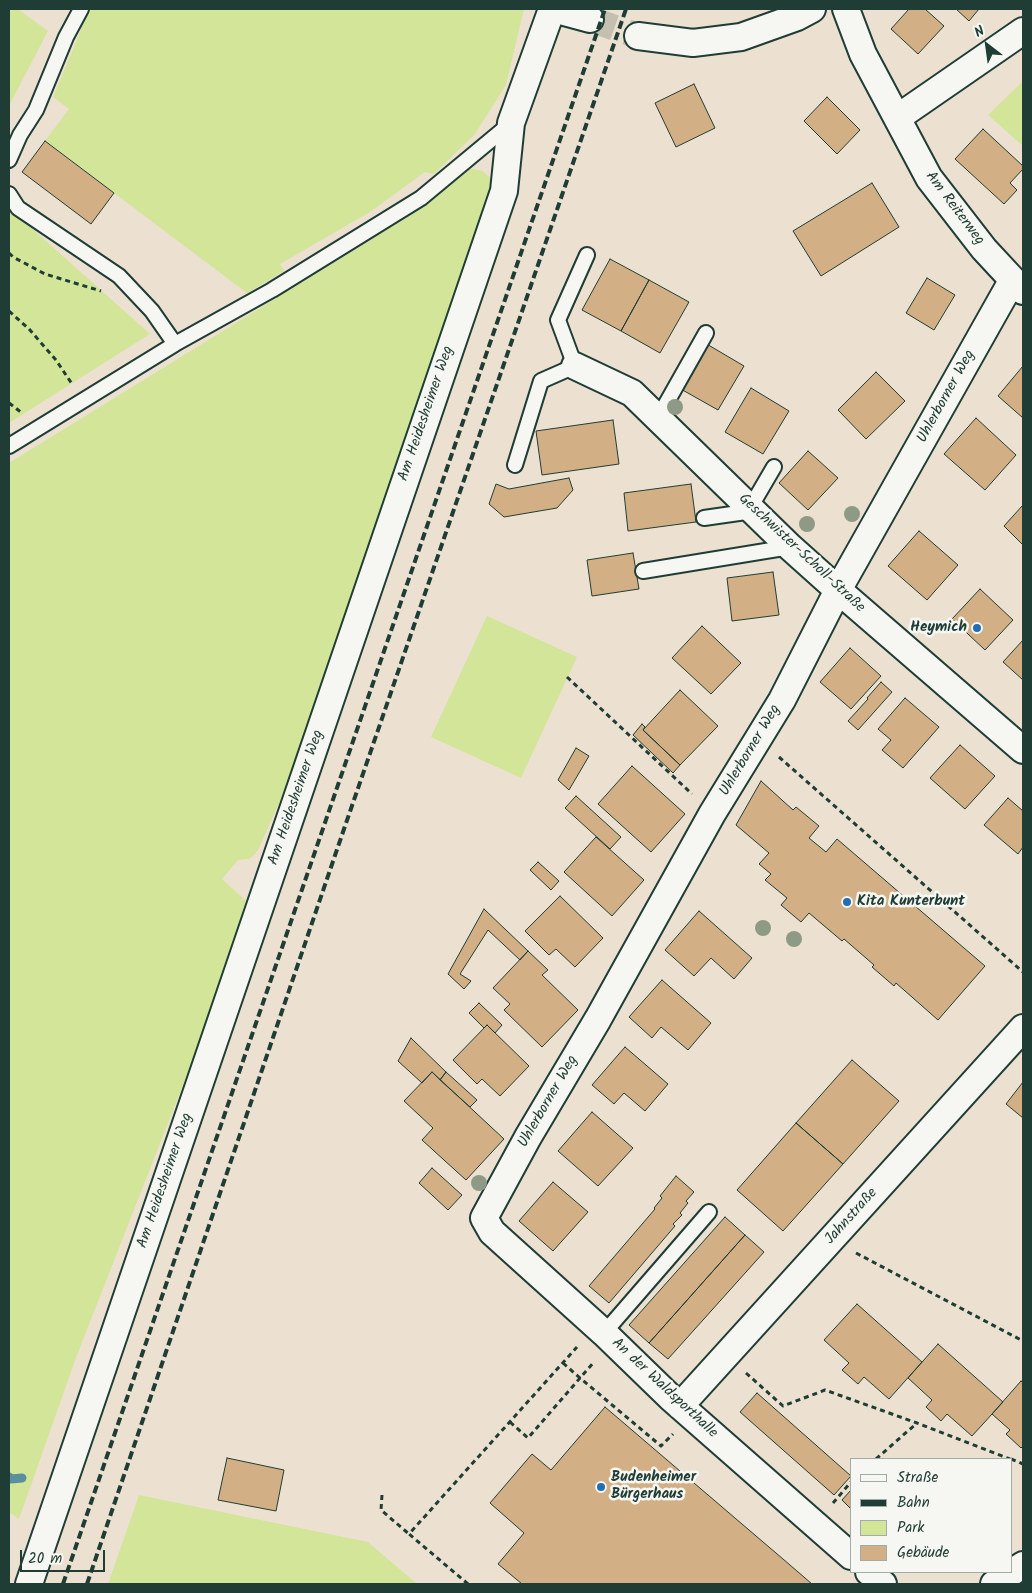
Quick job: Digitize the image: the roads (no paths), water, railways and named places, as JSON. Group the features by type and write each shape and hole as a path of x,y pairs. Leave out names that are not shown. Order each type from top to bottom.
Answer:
{"street":[{"name":"Am Heidesheimer Weg","path":"29,1584 504,190 511,123 552,9 590,19"},
{"path":"638,36 693,43 741,37 797,17 812,9"},
{"name":"Am Reiterweg","path":"846,9 863,54 930,178 984,249 1018,286"},
{"path":"897,118 1023,31"},
{"name":"Uhlerborner Weg","path":"484,1218 712,814 782,700 838,590 1018,286"},
{"name":"Geschwister-Scholl-Straße","path":"575,366 632,393 790,547 1023,750"},
{"name":"Jahnstraße","path":"680,1406 1023,1028"},
{"name":"An der Waldsporthalle","path":"484,1218 492,1232 680,1406 850,1555"},
{"path":"1012,1572 1023,1565"},
{"path":"870,1573 883,1584"},
{"path":"994,1584 1011,1573"}],"lane":[{"path":"9,160 20,135 36,110 66,38 81,9"},
{"path":"9,446 175,344 272,290 420,198 511,123"},
{"path":"9,194 18,208 119,276 152,310 175,344"},
{"path":"515,465 541,381 575,366 558,320 587,254"},
{"path":"658,418 706,333"},
{"path":"704,518 751,509 774,467"},
{"path":"643,571 790,547"},
{"path":"600,1330 709,1212"}],"waterway":[{"path":"9,1477 11,1479 22,1478"}],"tunnel":[{"path":"590,19 638,36"}],"railway":[{"path":"63,1584 605,9"},
{"path":"87,1584 626,9"}],"place":[{"name":"Heymich","path":"977,628"},
{"name":"Kita Kunterbunt","path":"847,902"},
{"name":"Budenheimer Bürgerhaus","path":"601,1487"}]}
